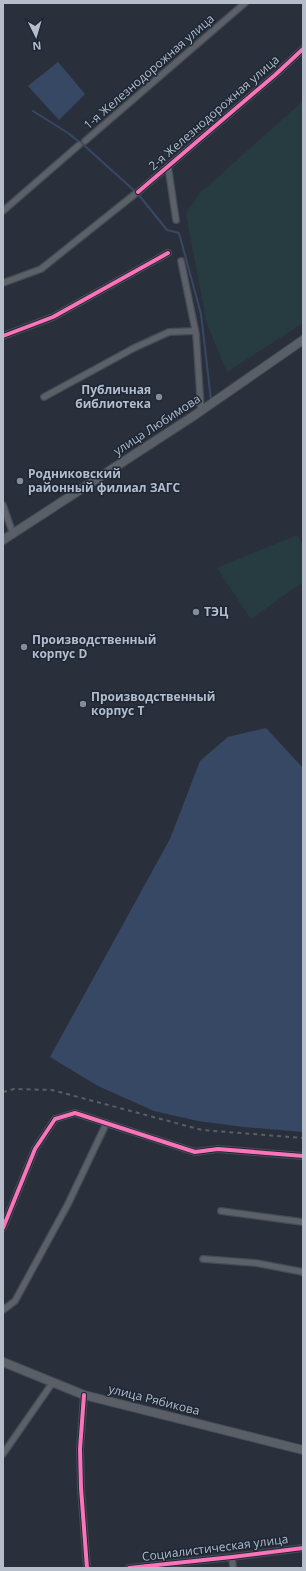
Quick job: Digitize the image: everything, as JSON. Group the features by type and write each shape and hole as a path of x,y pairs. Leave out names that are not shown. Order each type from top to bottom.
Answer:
{"main road":[{"name":"улица Любимова","path":"3,540 208,406 303,340"},
{"name":"улица Рябикова","path":"3,1362 84,1395 303,1450"}],"street":[{"name":"1-я Железнодорожная улица","path":"85,141 245,3"},
{"name":"2-я Железнодорожная улица","path":"3,283 41,269 137,193 275,75 303,49"},
{"name":"1-я Железнодорожная улица","path":"3,211 80,145"},
{"path":"168,166 176,220"},
{"path":"3,336 53,317 168,253"},
{"path":"181,261 208,406"},
{"path":"44,397 134,348 169,332 195,331"},
{"path":"3,505 13,534"},
{"path":"3,1228 35,1149 55,1119 76,1113 195,1152 218,1149 303,1156"},
{"path":"3,1310 16,1301 68,1204 106,1124"},
{"path":"221,1211 303,1222"},
{"path":"203,1259 256,1263 303,1272"},
{"path":"3,1454 53,1382"},
{"path":"84,1395 80,1449 81,1488 87,1568"},
{"name":"Социалистическая улица","path":"129,1568 151,1567 303,1548"},
{"path":"232,1557 233,1568"}],"green space":[{"path":"303,101 303,323 227,372 207,324 186,214 200,193"},
{"path":"297,535 303,545 303,582 251,619 217,568"}],"water":[{"path":"58,62 85,94 59,120 28,86"},
{"path":"266,728 303,768 303,1132 198,1121 154,1111 98,1086 50,1057 170,839 200,761 228,737"}],"waterway":[{"path":"33,111 68,133 87,148 138,194 167,230 179,233 201,314 211,400"}],"railway":[{"path":"3,1092 14,1089 52,1090 202,1130 303,1138"}],"cycle path":[{"path":"138,192 275,75 303,49"},
{"path":"3,336 53,317 168,253"},
{"path":"3,1228 35,1149 55,1119 75,1113 195,1152 218,1149 303,1156"},
{"path":"84,1395 80,1449 81,1488 87,1568"},
{"path":"129,1568 303,1548"}],"place":[{"name":"Публичная библиотека","path":"159,397"},
{"name":"Родниковский районный филиал ЗАГС","path":"20,481"},
{"name":"ТЭЦ","path":"196,612"},
{"name":"Производственный корпус D","path":"24,647"},
{"name":"Производственный корпус T","path":"83,704"}]}
